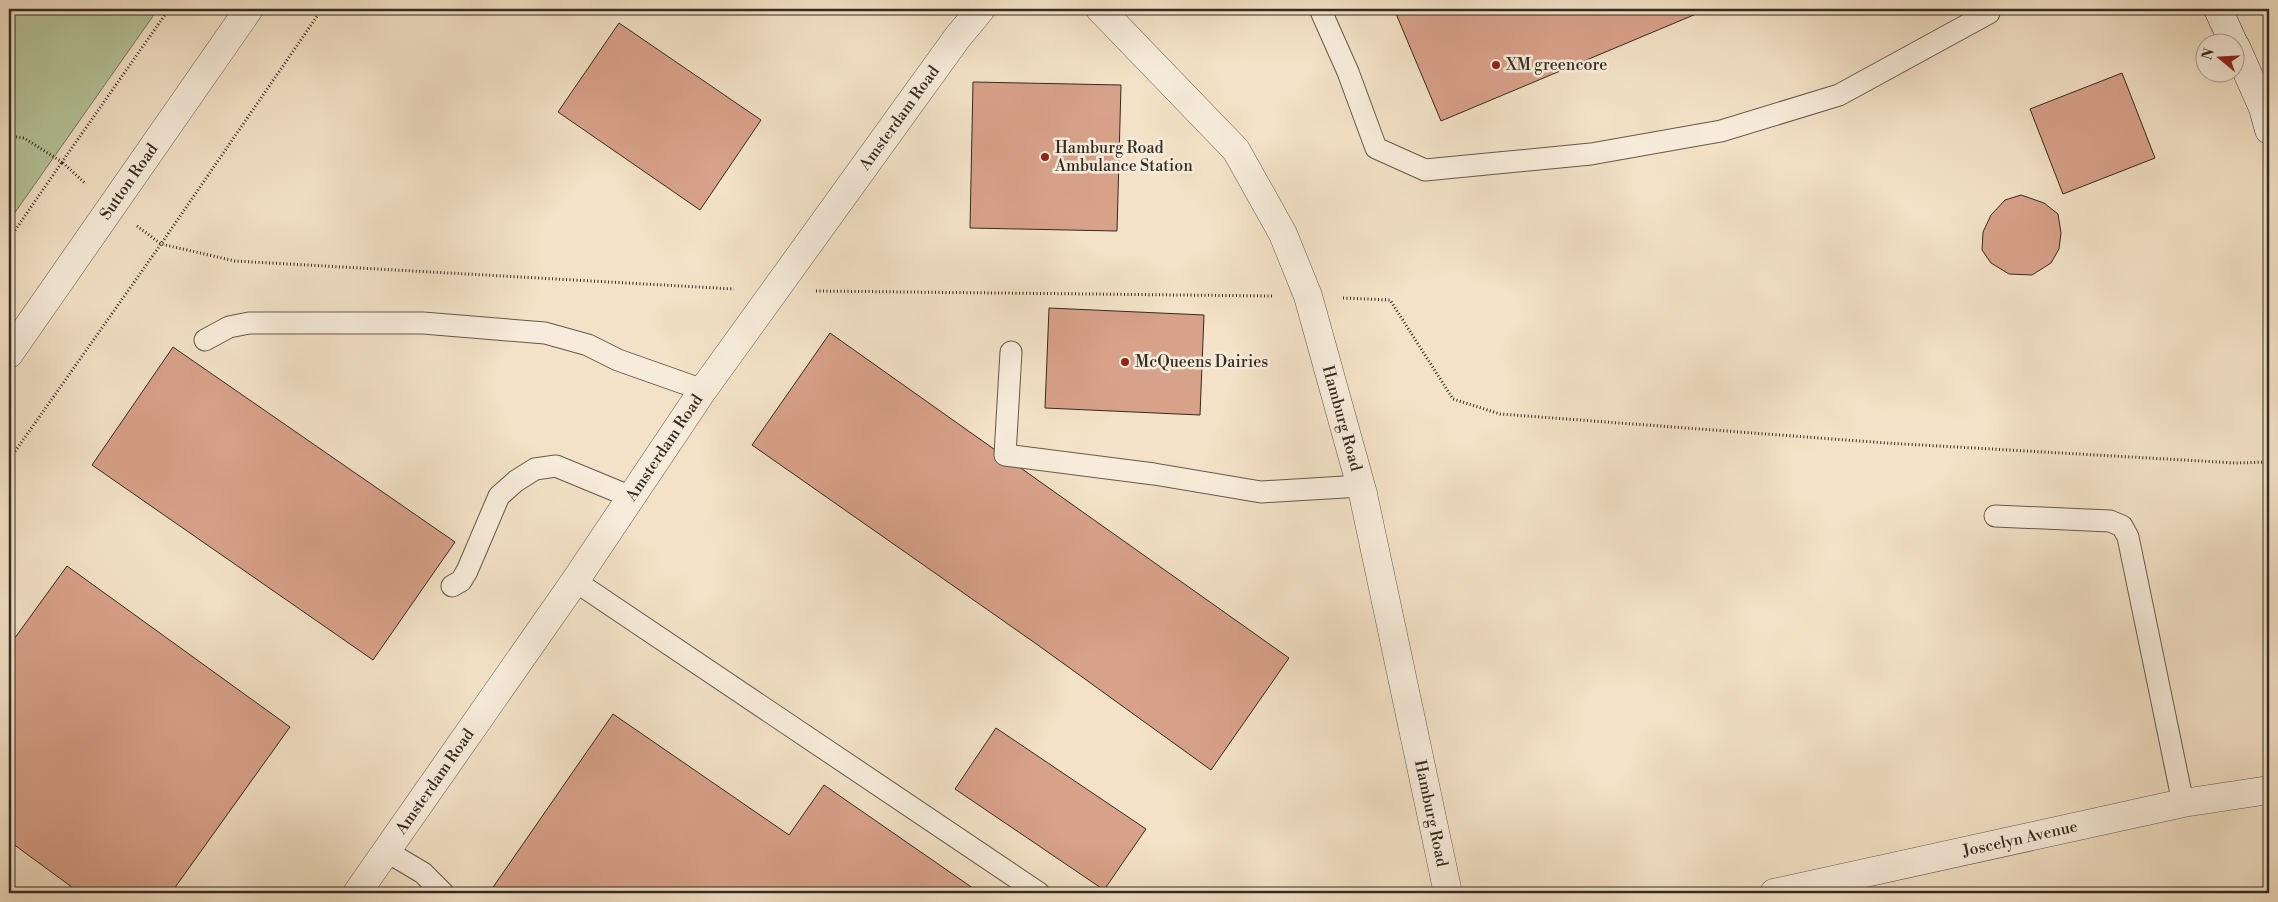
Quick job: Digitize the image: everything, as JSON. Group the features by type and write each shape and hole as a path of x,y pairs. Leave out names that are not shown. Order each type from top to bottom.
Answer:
{"street":[{"name":"Sutton Road","path":"9,354 249,9"},
{"name":"Amsterdam Road","path":"357,893 575,580 703,390 957,38 981,9"},
{"name":"Hamburg Road","path":"1100,9 1236,150 1282,234 1308,296 1361,486 1448,893"},
{"path":"2218,9 2229,32"},
{"path":"2246,70 2263,108 2269,130"},
{"name":"Joscelyn Avenue","path":"1774,893 1851,885 2183,803 2269,790"}],"lane":[{"path":"1320,9 1348,72 1376,148 1425,170 1591,154 1721,131 1840,95 1989,13"},
{"path":"205,340 229,327 249,323 423,323 545,333 588,345 618,360 703,390"},
{"path":"1010,352 1005,455 1154,474 1261,492 1361,486"},
{"path":"452,586 461,581 467,571 499,496 516,481 535,469 556,466 631,497"},
{"path":"1996,516 2110,521 2122,526 2128,537 2183,803"},
{"path":"575,580 1039,893"},
{"path":"386,851 423,873 443,893"}],"path":[{"path":"9,136 24,138 62,162 169,9"},
{"path":"9,460 161,244 322,9"},
{"path":"161,244 235,262 776,291 1308,296 1390,300 1453,399 1500,414 1886,443 2236,462 2269,462"}],"green space":[{"path":"9,9 158,9 9,221"}],"building":[{"name":"XM greencore","path":"1394,9 1708,9 1441,121"},
{"path":"619,23 761,120 700,210 558,112"},
{"path":"2122,73 2155,158 2063,194 2030,109"},
{"name":"Hamburg Road Ambulance Station","path":"973,82 1121,85 1117,231 970,228"},
{"path":"2021,195 2044,203 2058,214 2061,233 2059,249 2051,263 2032,275 2009,274 1991,263 1982,250 1983,232 1991,215 2005,200"},
{"name":"McQueens Dairies","path":"1049,308 1204,315 1200,415 1045,408"},
{"path":"830,333 1289,658 1211,770 1035,643 752,445"},
{"path":"173,347 455,542 373,660 92,465"},
{"path":"67,566 290,727 171,893 80,893 9,841 9,646"},
{"path":"613,714 789,835 824,785 980,893 489,893"},
{"path":"996,728 1146,829 1104,890 955,789"}],"place":[{"name":"XM greencore","path":"1496,65"},
{"name":"Hamburg Road Ambulance Station","path":"1045,157"},
{"name":"McQueens Dairies","path":"1125,362"}]}
